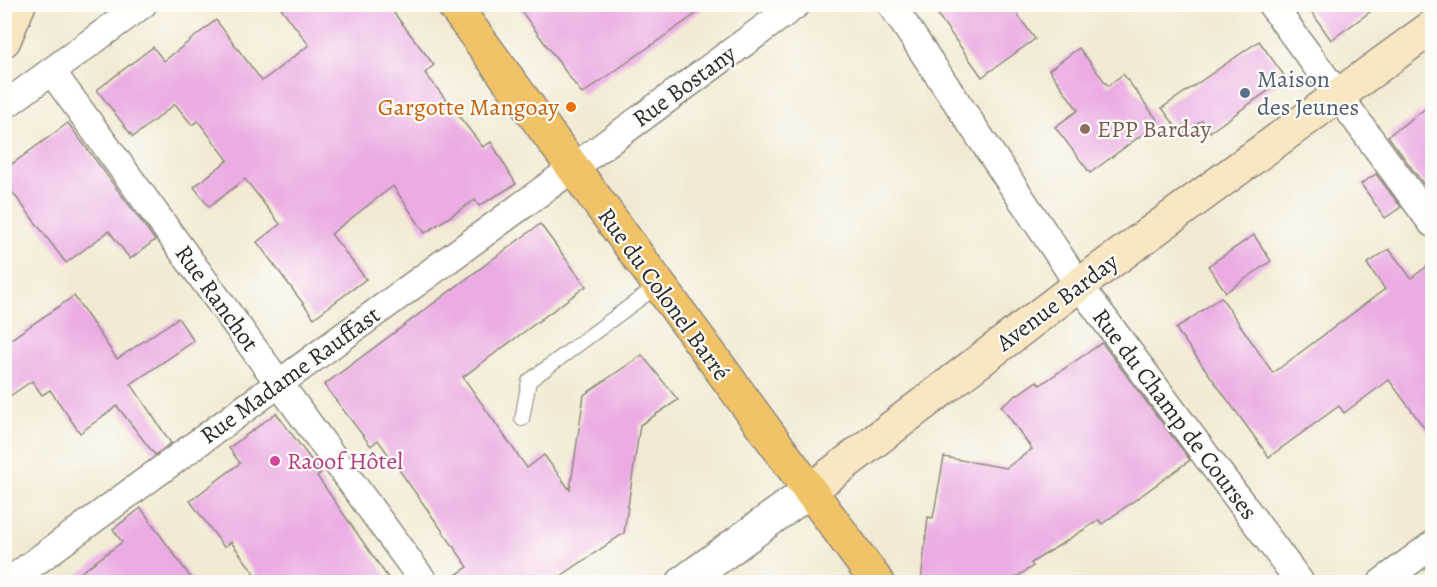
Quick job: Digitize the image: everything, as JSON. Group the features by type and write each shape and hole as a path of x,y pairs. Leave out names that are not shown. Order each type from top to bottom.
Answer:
{"main road":[{"path":"4,40 19,4"},
{"name":"Rue du Colonel Barré","path":"453,4 657,286 877,582"},
{"name":"Avenue Barday","path":"810,491 1079,285 1432,27"}],"street":[{"path":"4,106 144,4"},
{"name":"Rue Bostany","path":"572,167 797,4"},
{"name":"Rue du Champ de Courses","path":"891,4 1079,285 1300,582"},
{"path":"1271,4 1432,223"},
{"name":"Rue Ranchot","path":"52,72 424,582"},
{"name":"Rue Madame Rauffast","path":"8,582 572,167"},
{"name":"Avenue Barday","path":"684,582 810,491"},
{"path":"1382,582 1432,545"}],"lane":[{"path":"522,419 529,381 657,286"}],"building":[{"path":"278,4 387,4 434,65 425,73 483,147 491,142 516,184 479,206 475,200 425,233 393,186 331,234 366,279 314,318 257,242 280,224 245,179 209,207 194,187 228,160 198,121 192,125 175,104 133,137 97,90 153,47 164,61 216,20 262,81 309,45"},
{"path":"516,4 710,4 582,94"},
{"path":"930,4 1010,4 1035,39 982,77"},
{"path":"1306,4 1381,4 1331,40"},
{"path":"1259,41 1286,78 1210,132 1202,120 1182,135 1162,108"},
{"path":"1079,48 1108,86 1123,74 1159,122 1090,173 1055,127 1078,110 1049,70"},
{"path":"1432,104 1432,185 1427,189 1388,136"},
{"path":"68,123 155,240 130,259 109,231 66,263 4,181 4,170"},
{"path":"1376,174 1401,207 1385,218 1361,184"},
{"path":"540,224 586,286 463,377 527,468 544,455 570,490 584,395 642,355 678,400 640,425 624,533 552,582 445,582 468,567 378,440 371,446 324,385"},
{"path":"1254,235 1271,261 1226,292 1208,266"},
{"path":"1389,249 1411,278 1432,263 1432,438 1389,380 1344,413 1339,406 1269,457 1176,329 1221,297 1273,373 1385,289 1367,264"},
{"path":"74,296 117,359 178,318 194,341 131,384 171,443 155,455 117,406 80,433 50,390 42,395 32,381 4,400 4,344"},
{"path":"1102,343 1190,460 1102,524 1099,520 1031,563 1033,566 1009,582 921,582 928,517 933,518 944,457 1006,468 1032,449 1001,406 1037,381 1040,385"},
{"path":"276,413 321,473 317,476 391,582 261,582 231,542 224,547 190,501 240,463 229,448"},
{"path":"141,508 194,582 68,582 122,542 113,529"}],"place":[{"name":"Maison des Jeunes","path":"1245,93"},
{"name":"Gargotte Mangoay","path":"571,107"},
{"name":"EPP Barday","path":"1085,129"},
{"name":"Raoof Hôtel","path":"275,461"}]}
